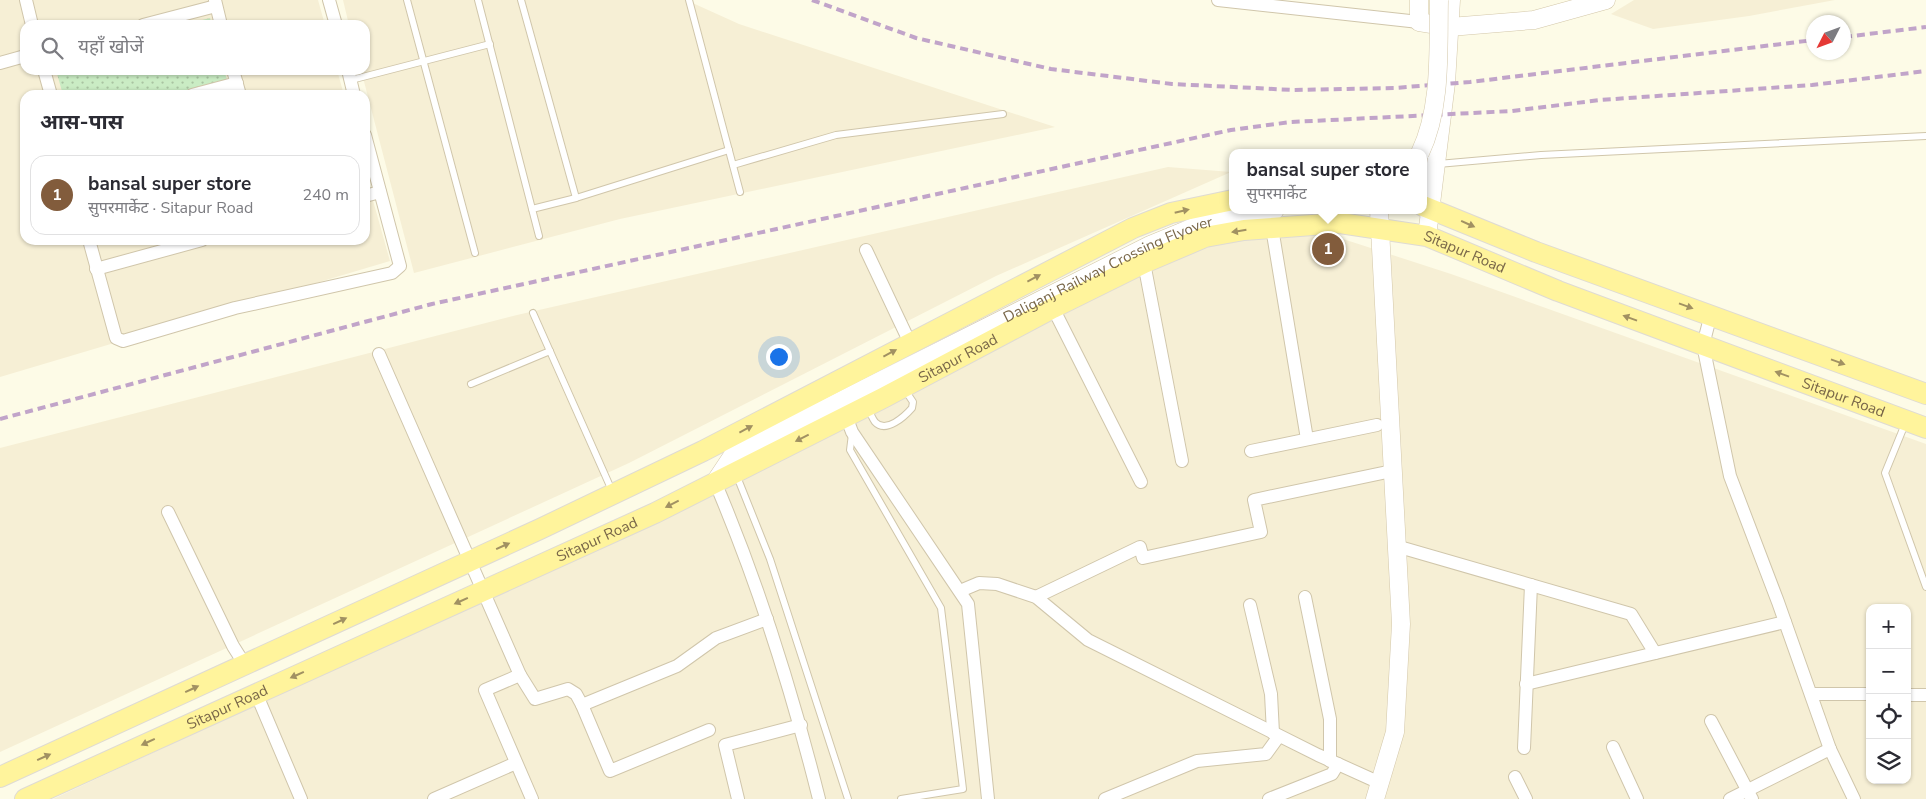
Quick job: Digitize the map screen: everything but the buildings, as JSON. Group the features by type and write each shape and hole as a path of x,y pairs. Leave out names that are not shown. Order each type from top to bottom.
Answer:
{"main road":[{"name":"Sitapur Road","path":"0,777 703,451 1132,228 1171,213 1229,201"},
{"name":"Sitapur Road","path":"1427,207 1505,240 1926,394"},
{"name":"Sitapur Road","path":"25,799 654,513 716,482 734,464 849,424 866,406 1053,308 1144,263 1205,237 1273,219 1340,223 1379,219 1427,236 1558,291 1926,428"}],"street":[{"path":"26,0 31,20"},
{"path":"329,0 335,20"},
{"path":"1223,0 1450,27 1534,20 1606,0"},
{"path":"1419,0 1419,22"},
{"path":"1422,149 1429,130 1435,103 1439,0"},
{"path":"1427,236 1427,207 1437,164 1451,0"},
{"path":"160,20 216,3 221,20"},
{"path":"0,63 20,57"},
{"path":"45,75 50,90"},
{"path":"349,75 353,90"},
{"path":"209,90 237,82"},
{"path":"90,245 116,338 123,341 235,308 392,273 400,266 370,154"},
{"path":"370,195 380,192"},
{"name":"Daliganj Railway Crossing Flyover","path":"734,464 948,347 1150,245 1192,227 1238,214 1273,219"},
{"path":"1273,219 1307,439"},
{"path":"960,591 979,583 997,584 1036,597 1088,640 1334,762 1377,791 1395,732 1401,624 1379,219"},
{"path":"96,268 183,245"},
{"path":"866,250 910,343"},
{"path":"1144,263 1182,461"},
{"path":"1053,308 1141,482"},
{"path":"1711,314 1703,345 1730,476 1830,749 1854,799"},
{"path":"378,354 471,560 520,675 535,699 568,689 576,694 610,771 709,730"},
{"path":"849,424 968,604 988,799"},
{"path":"1251,451 1377,425"},
{"path":"703,451 734,464"},
{"path":"1036,597 1140,547 1143,558 1261,532 1254,500 1392,471"},
{"path":"716,482 743,549 767,619 801,725 819,799"},
{"path":"168,512 233,646 245,665"},
{"path":"1396,546 1631,614 1655,653"},
{"path":"1524,748 1532,585"},
{"path":"1269,799 1332,774 1334,762 1330,719 1305,597"},
{"path":"1105,799 1198,761 1266,754 1276,734 1271,694 1250,605"},
{"path":"582,705 677,666 716,638 767,619"},
{"path":"1526,684 1785,622"},
{"path":"520,675 485,690 532,799"},
{"path":"256,693 301,799"},
{"path":"1811,694 1866,694"},
{"path":"1911,695 1926,695"},
{"path":"1711,721 1750,795"},
{"path":"738,799 725,745 801,725"},
{"path":"1613,747 1637,799"},
{"path":"1730,799 1750,795 1830,749"},
{"path":"434,799 516,763"},
{"path":"1515,777 1526,799"}],"lane":[{"path":"406,0 475,253"},
{"path":"478,0 539,236"},
{"path":"522,0 576,198"},
{"path":"689,0 740,192"},
{"path":"370,71 423,62 490,44"},
{"path":"733,165 836,135 1003,114"},
{"path":"1437,164 1541,155 1926,136"},
{"path":"532,209 576,198 729,150"},
{"path":"533,313 613,494"},
{"path":"471,384 550,350"},
{"path":"866,406 876,423 884,426 892,424 912,408 913,402 903,387"},
{"path":"1907,421 1885,473 1926,586"},
{"path":"849,424 850,450 941,608 963,789 901,799"},
{"path":"734,464 770,559 848,799"}],"shaded area":[{"path":"0,0 318,0 324,20 20,20 20,75 338,75 343,90 20,90 20,245 370,245 370,190 390,261 0,377"},
{"path":"343,0 686,0 739,24 1055,127 620,219 414,273 370,104 370,90 366,90 362,75 370,75 370,20 348,20"},
{"path":"1634,0 1835,0 1749,16 1653,29 1611,14"},
{"path":"1168,167 1229,172 996,276 629,463 0,752 0,448 517,315"},
{"path":"1266,231 1343,239 1451,274 1926,444 1926,799 53,799 687,505 1202,242"}],"green space":[{"path":"57,75 226,75 227,80 190,90 62,90"}],"railway":[{"path":"812,0 916,38 1051,69 1172,84 1294,90 1394,88 1470,82 1806,41"},
{"path":"1851,36 1926,27"},
{"path":"0,419 432,304 1231,130 1291,122 1512,111 1600,100 1812,85 1926,71"}],"place":[{"name":"bansal super store","path":"1328,249"}]}
